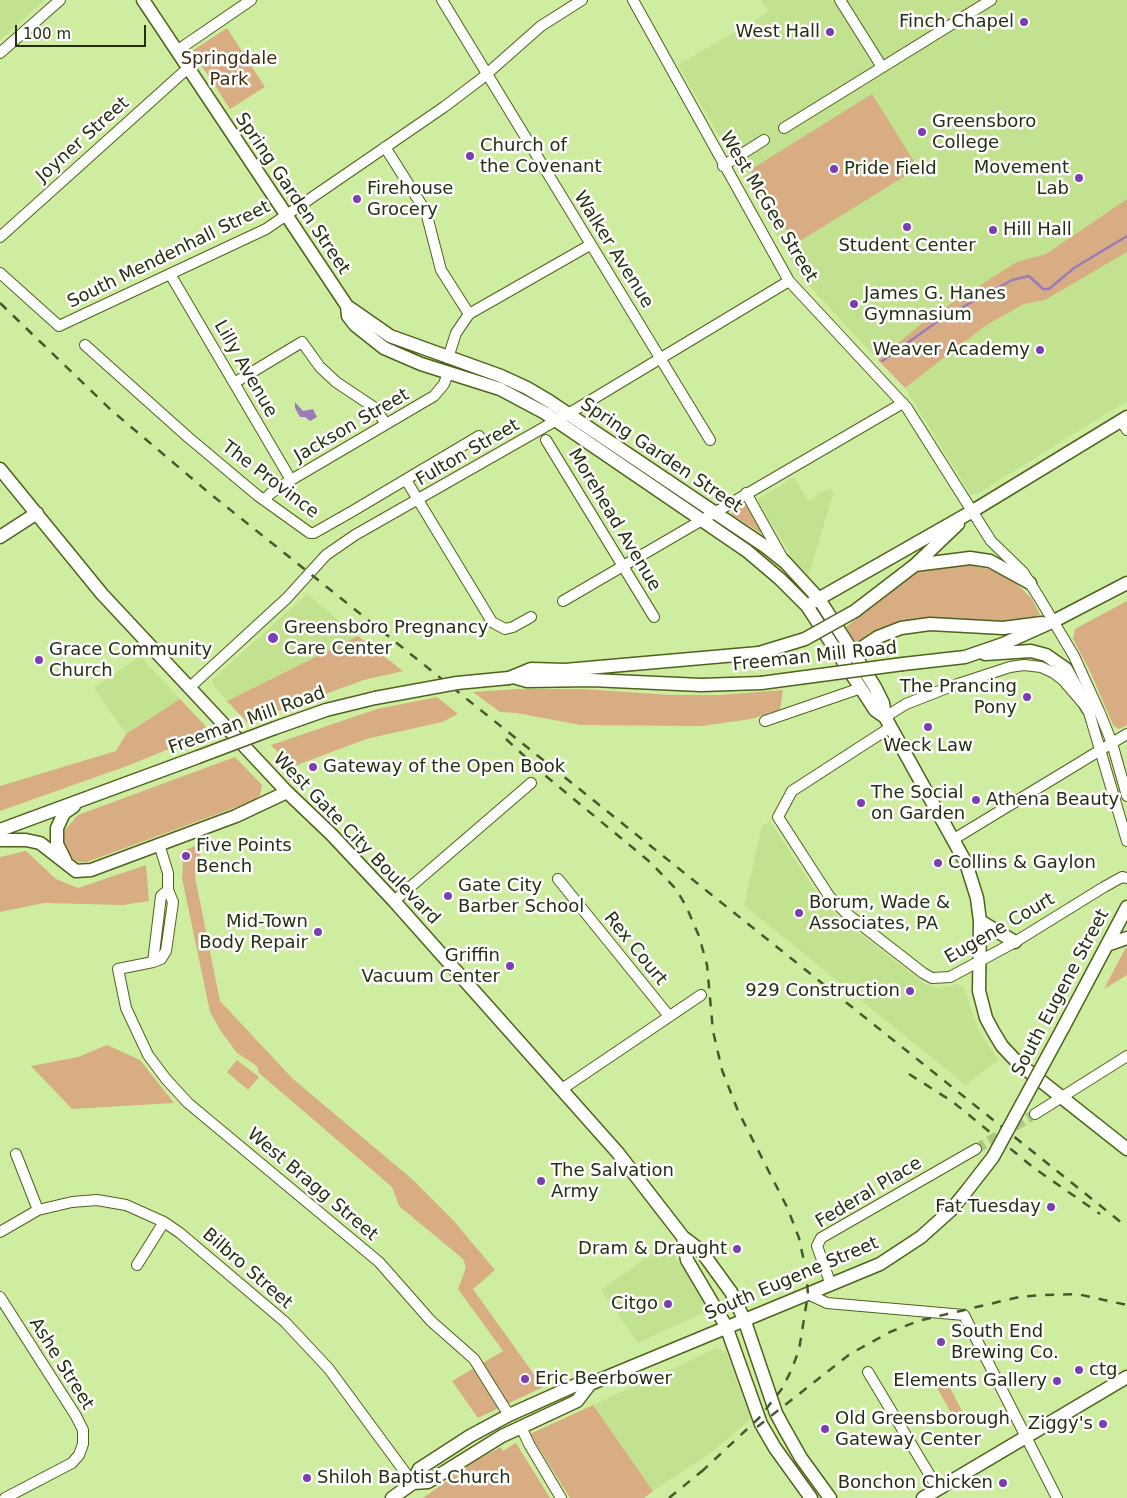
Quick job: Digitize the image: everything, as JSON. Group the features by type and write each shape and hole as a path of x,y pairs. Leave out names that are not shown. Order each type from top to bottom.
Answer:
{"main road":[{"name":"Spring Garden Street","path":"143,0 178,50 285,216 347,306 390,336 527,388 715,512 785,562 819,598 855,652 883,704 888,722 954,839 972,880 980,921 978,961 981,1000 986,1018 997,1039 1017,1062 1127,1149"},
{"name":"Spring Garden Street","path":"347,306 348,316 355,324 384,348 402,357 500,389 556,420 767,566 807,606 875,710 888,722"},
{"path":"807,606 1125,423"},
{"name":"West Gate City Boulevard","path":"0,469 102,594 287,792 394,901 623,1158 682,1237 700,1250 731,1292 744,1319 776,1413 801,1458 830,1498"},
{"name":"Freeman Mill Road","path":"511,678 531,669 565,670 759,653 805,639 855,611 915,565 971,512"},
{"path":"0,537 37,513"},
{"path":"915,565 970,558 990,561 1030,583"},
{"path":"844,660 878,637 901,628 930,624 1003,628 1054,621 1127,583"},
{"name":"Freeman Mill Road","path":"0,830 274,728 326,710 375,698 457,683 511,678 527,681 591,680 701,685 761,683 975,654 1054,621"},
{"path":"975,654 1031,651 1046,655 1066,670 1088,709"},
{"path":"0,840 26,840 40,843 76,871 91,870 236,816 287,792"},
{"path":"76,871 64,859 57,844 57,828 64,813 82,800"},
{"name":"South Eugene Street","path":"392,1498 413,1483 419,1469 470,1436 509,1415 576,1385 590,1384 726,1326 860,1273 898,1253 938,1222 965,1193 993,1157 1127,907"},
{"path":"980,921 1014,942"},
{"path":"1107,945 1127,938"},
{"name":"West Gate City Boulevard","path":"682,1237 687,1260 726,1326 761,1424 775,1448 811,1498"},
{"path":"923,1498 1127,1377"},
{"name":"South Eugene Street","path":"413,1483 428,1482 476,1450 521,1426 577,1401 590,1384"}],"street":[{"path":"0,53 60,0"},
{"path":"178,50 251,0"},
{"name":"Walker Avenue","path":"442,0 710,440"},
{"name":"West McGee Street","path":"633,0 723,166 789,281 903,403 991,541 1023,572 1054,621 1084,676 1112,744 1127,796"},
{"path":"840,0 882,68"},
{"path":"784,128 991,0"},
{"name":"South Mendenhall Street","path":"0,273 59,326 170,274 266,228 285,216 487,73 541,26 578,1"},
{"name":"Joyner Street","path":"0,237 188,68"},
{"path":"723,166 764,140"},
{"path":"385,146 426,212 442,270 469,314"},
{"path":"448,358 456,333 469,314 590,245"},
{"name":"Lilly Avenue","path":"170,274 291,480"},
{"name":"Fulton Street","path":"190,688 287,598 320,560 355,536 568,414 789,281"},
{"path":"234,383 302,342 320,366 336,382 375,408 386,424"},
{"name":"The Province","path":"85,345 189,438 264,500 307,532 314,533 479,436"},
{"name":"Jackson Street","path":"264,500 291,480 434,396 444,384 448,372"},
{"path":"563,601 903,403"},
{"name":"Morehead Avenue","path":"546,440 654,616"},
{"path":"406,480 492,622 505,628 513,627 531,617"},
{"path":"746,494 785,562"},
{"path":"888,722 906,704 952,686 1010,667 1024,665 1041,667 1054,673 1063,680 1088,709 1127,841"},
{"path":"765,722 861,688"},
{"name":"Eugene Court","path":"888,722 792,791 779,814 779,821 832,900 923,973 932,978 950,977 1014,942 1104,887 1122,878 1127,878"},
{"path":"954,839 1127,734"},
{"path":"394,901 531,783"},
{"path":"159,844 168,873 168,890 172,902 166,952 161,959 153,962 161,896 168,890"},
{"name":"Rex Court","path":"558,879 669,1016"},
{"path":"157,922 170,923"},
{"name":"West Bragg Street","path":"153,962 118,969 130,1019 148,1055 170,1085 188,1103 379,1262 431,1321 474,1359 509,1415"},
{"path":"562,1089 701,995"},
{"path":"1034,1114 1127,1056"},
{"name":"Federal Place","path":"831,1285 817,1246 821,1238 976,1149"},
{"path":"16,1154 38,1210"},
{"name":"Bilbro Street","path":"0,1232 38,1210 72,1202 97,1200 126,1205 164,1222 180,1233 285,1322 329,1370 413,1483"},
{"path":"136,1264 164,1222"},
{"path":"808,1294 827,1303 964,1315 1057,1498"},
{"name":"Ashe Street","path":"0,1297 83,1430 81,1450 72,1463 5,1498"},
{"path":"868,1372 938,1489"},
{"path":"521,1426 529,1444 561,1498"}],"shaded area":[{"path":"0,0 45,0 0,40"},
{"name":"Greensboro College","path":"761,0 1127,0 1127,199 1046,254 1017,263 928,318 878,360 800,276 678,65 768,12"},
{"name":"Weaver Academy","path":"1127,252 1127,401 977,494 970,494 905,388 985,326 1024,304 1045,300"},
{"path":"295,402 303,411 313,409 317,417 310,421 305,417 300,417 295,408"},
{"path":"794,477 808,501 829,488 834,491 808,577 798,567 757,500"},
{"path":"307,594 358,636 227,701 213,685 213,679"},
{"path":"140,656 180,699 126,734 94,688"},
{"path":"770,821 818,895 841,919 925,984 937,988 957,984 964,987 978,1029 998,1060 965,1085 744,905 762,826"},
{"path":"666,1244 700,1292 705,1305 705,1312 638,1343 601,1290"},
{"path":"717,1348 726,1352 751,1419 712,1452 653,1491 593,1405"}],"green space":[{"name":"Springdale Park","path":"227,28 265,87 230,109 192,51"},
{"name":"Pride Field","path":"872,94 918,168 795,244 750,170"},
{"path":"1127,199 1127,252 1045,300 1024,304 985,326 905,388 878,360 928,318 1017,262 1046,254"},
{"path":"744,505 748,505 767,537 732,515 731,513"},
{"path":"969,565 998,571 1012,579 1032,599 1040,615 1012,623 922,619 905,621 884,628 858,642 855,642 846,627 919,571"},
{"path":"1127,601 1127,725 1119,729 1113,725 1090,671 1073,639 1075,629"},
{"path":"358,636 403,671 364,680 247,722 227,701"},
{"path":"517,689 582,689 671,695 720,695 783,690 780,710 751,719 702,726 580,725 517,713 500,712 473,692"},
{"path":"437,697 458,714 442,722 366,739 292,767 271,745 377,709"},
{"path":"180,699 211,732 127,766 0,811 0,786 116,751 126,734"},
{"path":"235,757 262,785 260,795 253,801 87,862 79,862 71,858 65,849 62,841 64,831 78,815"},
{"path":"203,843 195,877 220,1001 293,1079 412,1179 453,1220 495,1270 473,1289 543,1387 478,1418 452,1381 503,1351 458,1289 466,1267 463,1259 399,1206 392,1187 259,1073 257,1066 237,1053 220,1030 210,1012 182,878 183,863 180,852"},
{"path":"26,851 56,879 78,888 146,865 149,901 123,905 44,903 0,912 0,857"},
{"path":"1127,948 1127,975 1104,989 1125,949"},
{"path":"107,1045 140,1060 174,1103 72,1109 31,1066 78,1057"},
{"path":"237,1060 259,1077 248,1090 227,1072"},
{"path":"946,1380 963,1413 954,1418 936,1386 936,1382"},
{"path":"593,1405 653,1491 644,1498 570,1498 530,1434"},
{"path":"516,1443 550,1498 423,1498 475,1461 501,1447 503,1451"}],"waterway":[{"path":"882,361 941,319 1012,280 1029,276 1043,289 1049,289 1074,268 1127,236"}],"tunnel":[{"path":"976,1149 1035,1114"}],"railway":[{"path":"0,303 111,410 208,492 1127,1227"},
{"path":"506,739 547,777 650,862 676,889 686,906 699,936 707,965 713,1031 722,1070 738,1111 787,1207 799,1238 806,1271 808,1294 799,1350 791,1371 781,1390 759,1418 698,1475"},
{"path":"909,1074 953,1102 1034,1168 1100,1214"},
{"path":"757,1427 850,1354 890,1332 918,1321 1019,1297 1042,1295 1077,1294 1127,1305"},
{"path":"669,1498 702,1471"}],"place":[{"name":"Finch Chapel","path":"1024,22"},
{"name":"West Hall","path":"830,32"},
{"name":"Greensboro College","path":"922,132"},
{"name":"Church of the Covenant","path":"470,156"},
{"name":"Pride Field","path":"834,169"},
{"name":"Movement Lab","path":"1079,178"},
{"name":"Firehouse Grocery","path":"357,199"},
{"name":"Student Center","path":"907,227"},
{"name":"Hill Hall","path":"993,230"},
{"name":"James G. Hanes Gymnasium","path":"854,304"},
{"name":"Weaver Academy","path":"1040,350"},
{"name":"Greensboro Pregnancy Care Center","path":"273,638"},
{"name":"Grace Community Church","path":"39,660"},
{"name":"The Prancing Pony","path":"1027,697"},
{"name":"Weck Law","path":"928,727"},
{"name":"Gateway of the Open Book","path":"313,767"},
{"name":"Athena Beauty","path":"976,800"},
{"name":"The Social on Garden","path":"861,803"},
{"name":"Five Points Bench","path":"186,856"},
{"name":"Collins & Gaylon","path":"938,863"},
{"name":"Gate City Barber School","path":"448,896"},
{"name":"Borum, Wade & Associates, PA","path":"799,913"},
{"name":"Mid-Town Body Repair","path":"318,932"},
{"name":"Griffin Vacuum Center","path":"510,966"},
{"name":"929 Construction","path":"910,991"},
{"name":"The Salvation Army","path":"541,1181"},
{"name":"Fat Tuesday","path":"1051,1207"},
{"name":"Dram & Draught","path":"737,1249"},
{"name":"Citgo","path":"668,1304"},
{"name":"South End Brewing Co.","path":"941,1342"},
{"name":"ctg","path":"1079,1370"},
{"name":"Eric Beerbower","path":"525,1379"},
{"name":"Elements Gallery","path":"1057,1381"},
{"name":"Ziggy's","path":"1103,1424"},
{"name":"Old Greensborough Gateway Center","path":"825,1429"},
{"name":"Shiloh Baptist Church","path":"307,1478"},
{"name":"Bonchon Chicken","path":"1003,1483"}]}
